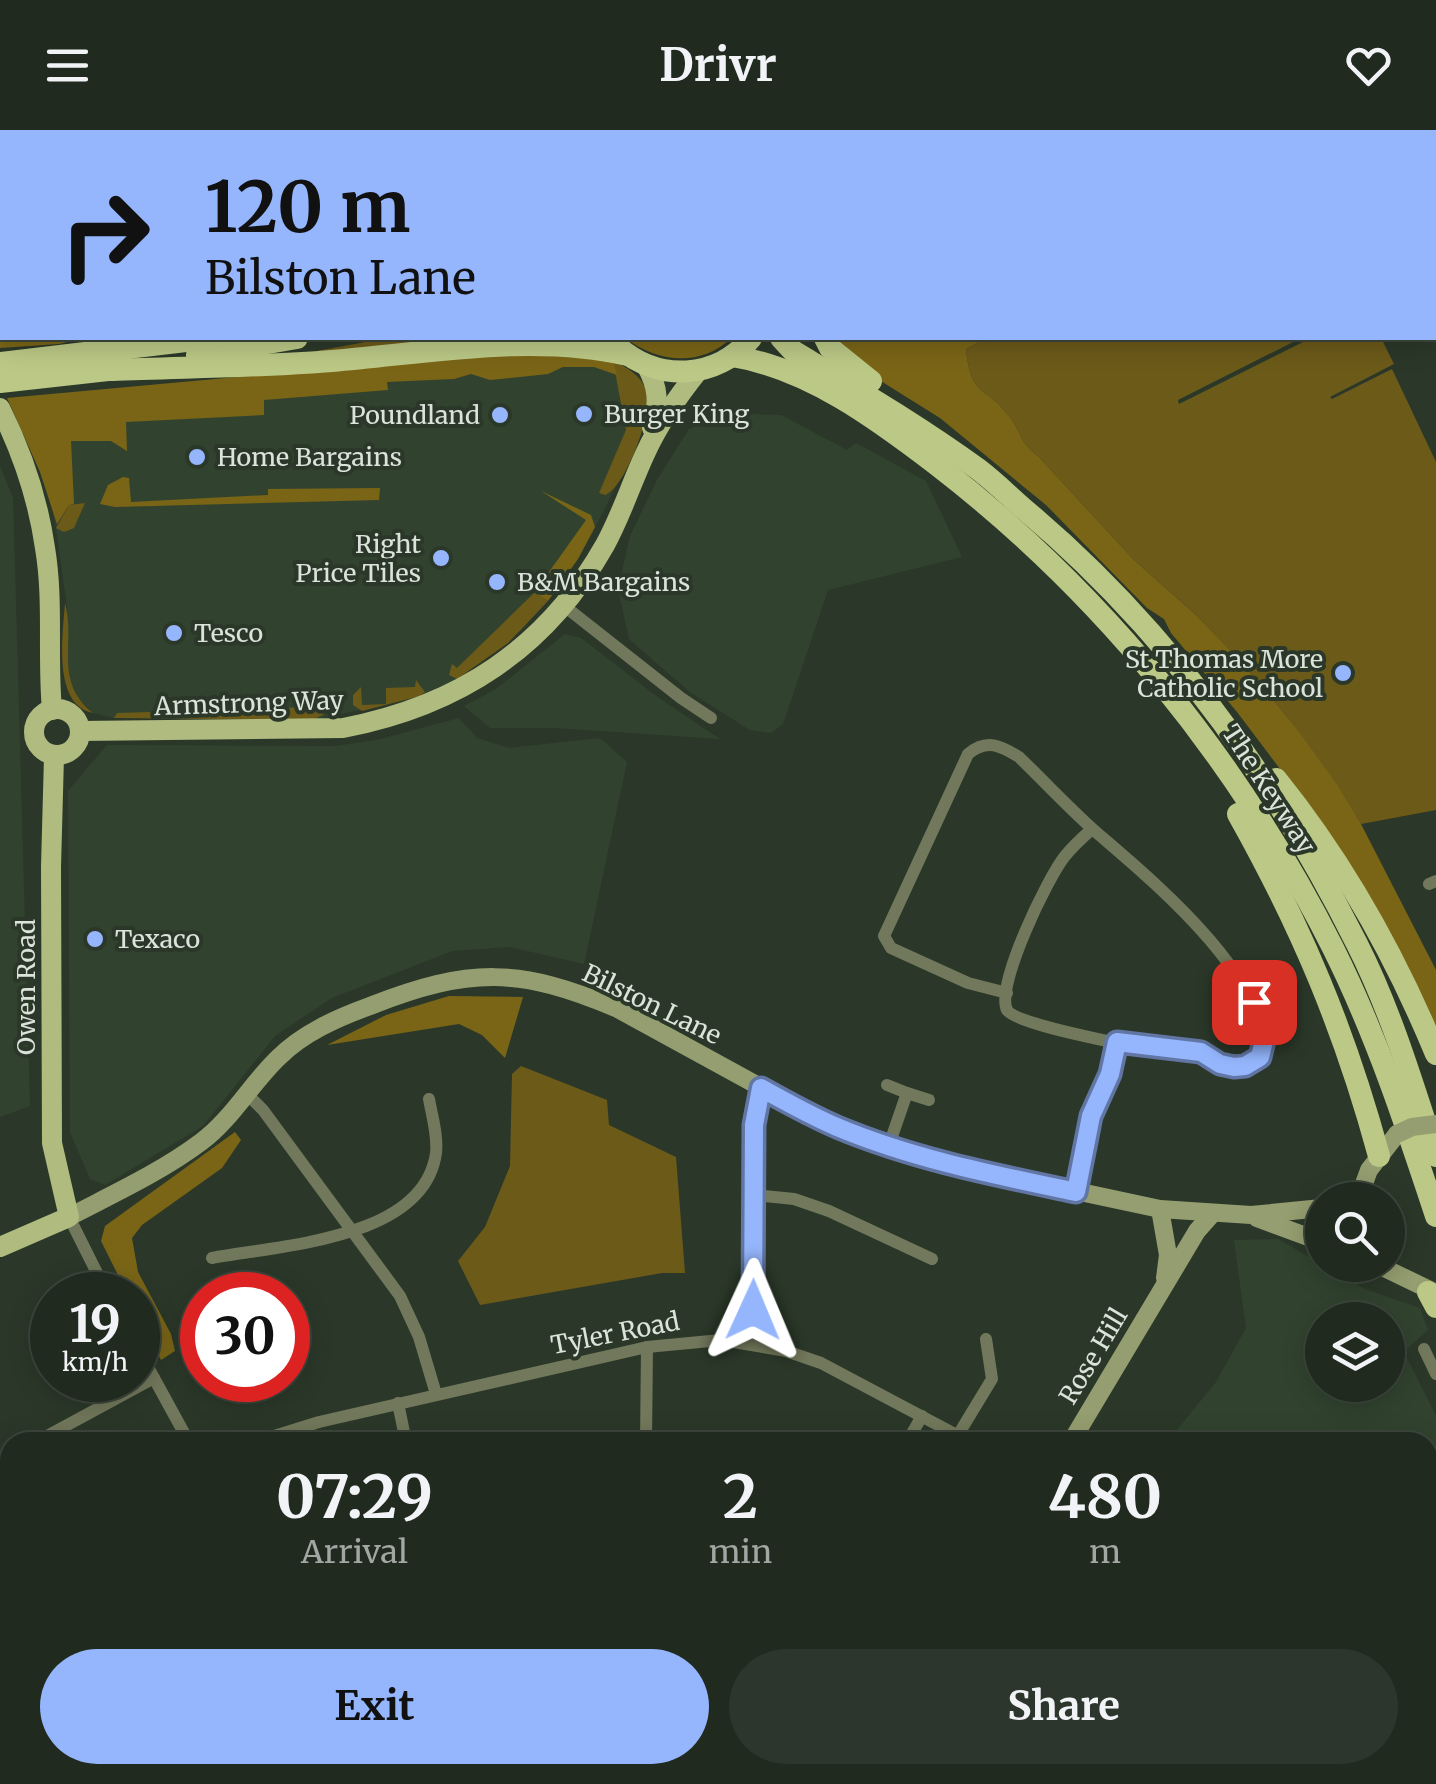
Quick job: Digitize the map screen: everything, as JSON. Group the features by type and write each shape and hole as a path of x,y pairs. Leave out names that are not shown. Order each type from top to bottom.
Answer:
{"highway":[{"path":"111,359 137,340"},
{"path":"111,359 201,340"},
{"path":"0,382 29,369 279,340"},
{"path":"612,340 637,360"},
{"path":"111,359 327,362 486,347 594,348 674,372 699,370 732,356 749,340"},
{"name":"The Keyway","path":"783,340 794,352 895,412 982,472 1110,586 1180,665 1279,807 1358,945 1402,1052 1436,1156"},
{"path":"826,340 853,369 956,442 982,472"},
{"name":"The Keyway","path":"732,356 768,361 792,372 918,450 976,495 1109,622 1177,702 1233,782 1306,898 1332,948 1397,1100 1436,1216"},
{"path":"0,362 29,369"},
{"path":"1180,665 1314,826 1376,928 1436,1054"},
{"path":"1147,666 1222,787 1288,907 1332,1006 1360,1084 1379,1156"}],"main road":[{"name":"Armstrong Way","path":"637,360 656,384 658,396 647,450"},
{"name":"Armstrong Way","path":"80,732 336,729 384,720 438,701 488,674 515,654 563,605 604,546 668,411 699,370"},
{"path":"0,408 36,502 46,551 52,710"},
{"path":"52,710 72,715 80,732 72,750 54,756 38,744 34,730 42,715 52,710"},
{"name":"Owen Road","path":"54,756 50,867 52,1143 69,1217"},
{"name":"Bilston Lane","path":"0,1246 69,1217 202,1142 289,1048 326,1025 409,990 441,981 487,976 519,978 585,995 618,1009 819,1120 889,1145 991,1175 1160,1210 1251,1215"},
{"path":"1366,1182 1379,1156 1398,1134 1412,1127 1436,1124"},
{"name":"Rose Hill","path":"1159,1296 1168,1255 1160,1210"},
{"path":"1251,1215 1305,1210"},
{"name":"Rose Hill","path":"1077,1432 1197,1231 1213,1213"},
{"path":"1251,1215 1305,1236"},
{"path":"1405,1281 1433,1297"}],"street":[{"path":"563,605 711,718"},
{"path":"1007,993 968,984 892,948 884,936 968,754 984,745 1001,746 1019,757 1194,920 1254,1002 1264,1041 1260,1057 1245,1066 1234,1067 1220,1064 1201,1052 1117,1042 1014,1018 1006,1008 1016,952 1032,916 1064,856 1092,828"},
{"path":"1076,1192 1091,1116 1110,1074 1117,1042"},
{"path":"887,1085 930,1100"},
{"path":"753,1344 754,1113 761,1088"},
{"path":"246,1092 356,1231 408,1310 436,1394"},
{"path":"889,1145 908,1093"},
{"path":"212,1258 356,1231 388,1219 410,1202 424,1184 436,1154 429,1099"},
{"path":"754,1196 794,1199 830,1211 932,1260"},
{"path":"69,1217 96,1272"},
{"path":"967,1432 992,1379 986,1338"},
{"name":"Tyler Road","path":"287,1432 436,1394 647,1347 696,1340 786,1351 821,1364 951,1432"},
{"path":"646,1432 647,1347"},
{"path":"1424,1349 1436,1374"},
{"path":"160,1389 184,1432"},
{"path":"57,1432 111,1402"},
{"path":"398,1404 404,1432"},
{"path":"912,1432 922,1416"}],"shaded area":[{"path":"0,340 76,340 59,344 0,348"},
{"path":"376,340 604,340 609,346 306,353"},
{"path":"628,340 729,340 692,358 664,356"},
{"path":"834,340 999,340 981,341 966,349 976,384 1001,406 1027,446 1133,559 1237,657 1336,783 1436,970 1436,1035 1305,802 1164,619 1147,608 1046,505 940,418 876,378"},
{"path":"1297,340 1178,400 1179,404 1307,340 1382,340 1394,364 1330,397 1392,369 1436,462 1436,810 1361,824 1294,725 1237,657 1133,559 1027,446 1001,406 976,384 966,349 981,341"},
{"path":"511,352 613,361 617,375 594,367 563,367 548,374 490,380 471,374 454,379 387,382 388,390 264,400 264,415 126,422 127,451 111,441 71,441 74,504 69,505 57,524 40,472 7,398"},
{"path":"613,361 639,378 647,404 641,434 628,466 613,490 605,495 599,493 626,430"},
{"path":"506,362 607,365 628,378 643,409 633,452 593,532 560,585 522,630 457,679 409,700 312,720 114,718 93,713 80,700 67,676 67,607 56,528 39,450 95,401"},
{"path":"781,415 847,450 856,443 926,481 962,557 828,590 783,724 771,733 750,730 691,693 629,639 618,589 630,536 657,480 689,429 720,416"},
{"path":"0,466 13,498 30,1106 0,1117"},
{"path":"129,478 131,502 268,495 268,489 380,488 379,500 115,507 100,504 108,485"},
{"path":"541,491 591,515 595,527 548,601 534,593 586,520"},
{"path":"85,503 74,528 64,532 56,528 69,505"},
{"path":"534,593 548,601 508,643 457,679 449,675 452,664 457,668"},
{"path":"65,603 69,675 73,688 93,713 71,697 66,683 62,649"},
{"path":"565,634 581,638 720,739 556,728 490,728 464,706 496,689"},
{"path":"416,680 425,692 420,696 362,711 353,705 353,695 361,687 362,705 386,704 386,688 415,687"},
{"path":"316,692 327,701 323,715 312,720 114,718 117,713 312,707 312,694"},
{"path":"459,718 477,738 509,748 600,738 627,762 584,964 510,947 452,951 332,998 275,1036 203,1126 105,1185 90,1179 70,1132 68,791 107,745 336,746 381,739"},
{"path":"449,996 523,997 505,1058 482,1035 459,1024 327,1045 386,1015"},
{"path":"521,1066 607,1100 609,1125 676,1157 685,1273 662,1273 480,1305 458,1261 485,1227 510,1166 512,1074"},
{"path":"235,1132 241,1140 222,1168 142,1225 132,1238 138,1272 116,1272 101,1241 105,1226"},
{"path":"1278,1239 1305,1255 1305,1282 1353,1282 1403,1302 1305,1302 1305,1402 1405,1402 1405,1354 1436,1416 1436,1432 1175,1432 1216,1382 1246,1328 1234,1240"},
{"path":"1405,1303 1420,1308 1428,1330 1405,1351"},
{"path":"160,1313 175,1351 160,1358"}],"place":[{"name":"Burger King","path":"584,414"},
{"name":"Poundland","path":"500,415"},
{"name":"Home Bargains","path":"197,457"},
{"name":"Right Price Tiles","path":"441,558"},
{"name":"B&M Bargains","path":"497,582"},
{"name":"Tesco","path":"174,633"},
{"name":"St Thomas More Catholic School","path":"1343,673"},
{"name":"Texaco","path":"95,939"}],"route":[{"path":"753,1310 754,1113 761,1088 819,1120 858,1135 991,1175 1076,1192 1091,1116 1110,1074 1117,1042 1201,1052 1220,1064 1245,1066 1260,1057 1264,1041 1254,1002"}]}
